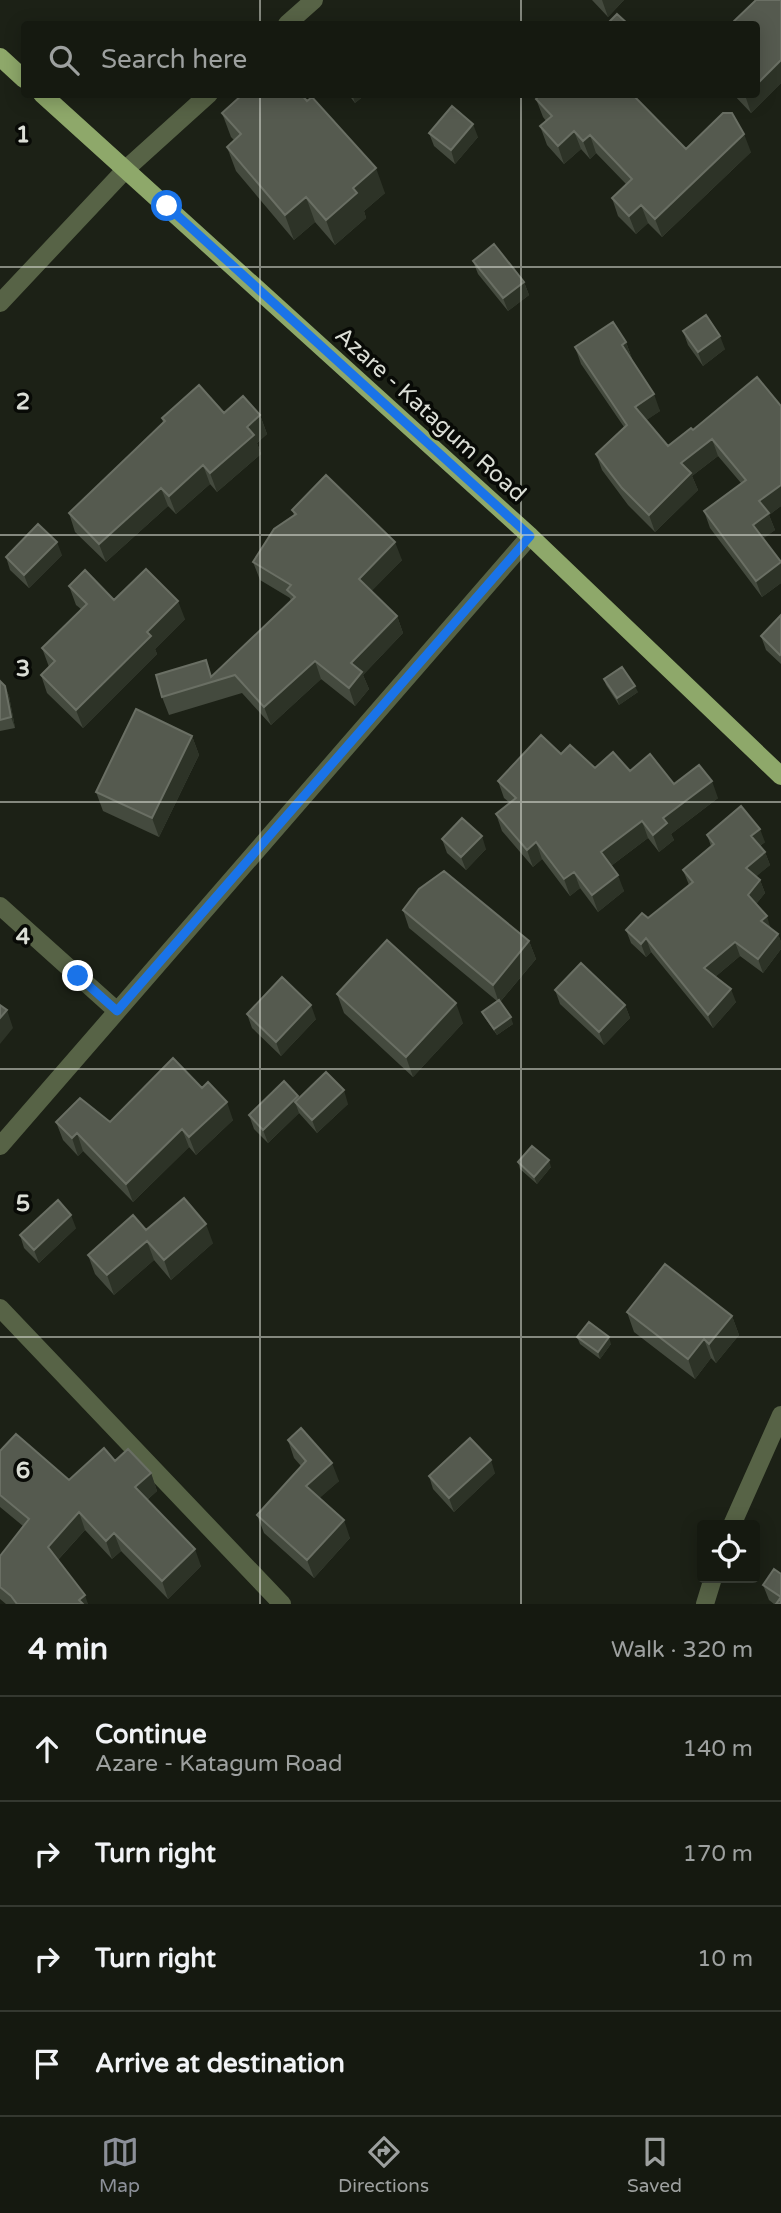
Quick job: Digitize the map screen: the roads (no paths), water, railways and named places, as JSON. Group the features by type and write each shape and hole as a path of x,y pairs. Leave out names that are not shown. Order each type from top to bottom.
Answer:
{"main road":[{"path":"0,57 21,76"},
{"name":"Azare - Katagum Road","path":"46,98 530,536 781,776"}],"street":[{"path":"290,21 314,0"},
{"path":"0,303 126,169 205,98"},
{"path":"0,1146 530,536"},
{"path":"0,906 117,1011"},
{"path":"0,1308 282,1604"},
{"path":"734,1520 781,1415"},
{"path":"705,1604 711,1583"}]}
